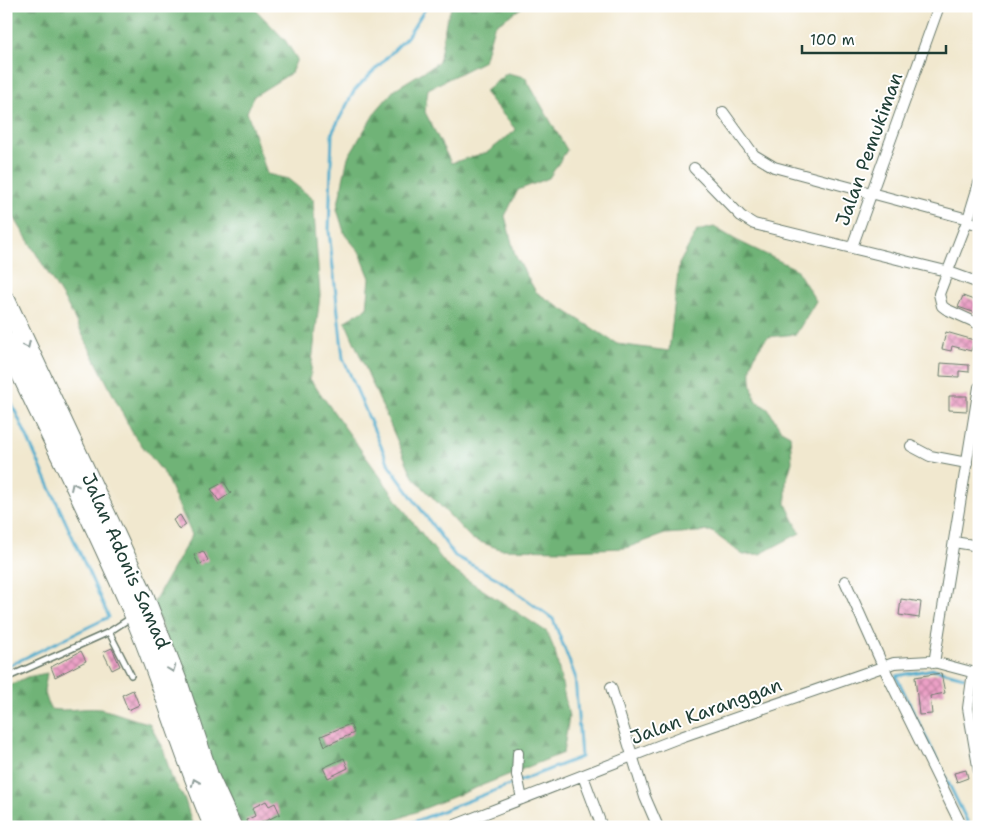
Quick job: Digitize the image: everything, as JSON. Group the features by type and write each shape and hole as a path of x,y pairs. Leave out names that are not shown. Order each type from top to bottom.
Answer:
{"highway":[{"name":"Jalan Adonis Samad","path":"6,301 144,596 176,703 183,752 214,827"},
{"name":"Jalan Adonis Samad","path":"6,342 176,703 232,827"}],"street":[{"name":"Jalan Pemukiman","path":"852,247 939,6"},
{"path":"723,112 754,155 774,168 967,220 979,225"},
{"path":"694,168 745,220 768,228 946,271 979,283"},
{"path":"979,183 939,294 942,306 950,312 979,324"},
{"path":"934,663 979,387"},
{"path":"911,446 930,456 967,463"},
{"path":"954,542 979,546"},
{"path":"845,581 883,666 962,827"},
{"name":"Jalan Karanggan","path":"450,827 634,756 883,666 901,661 923,660 976,673"},
{"path":"976,673 968,708 979,772"},
{"path":"611,687 646,797 658,827"},
{"path":"518,753 518,781 522,799"},
{"path":"582,776 602,827"}],"lane":[{"path":"6,678 109,632 134,616"},
{"path":"109,632 131,675"}],"green space":[{"path":"6,6 252,6 285,40 297,59 291,73 254,96 247,112 267,174 288,179 313,199 320,295 310,379 412,521 448,567 547,632 555,651 569,717 563,753 378,827 242,827 205,749 153,603 192,535 165,475 133,434 68,306 12,214 6,190"},
{"path":"452,6 524,6 494,26 484,61 428,89 425,112 451,163 488,152 516,130 484,92 507,73 525,77 567,150 549,178 518,190 505,216 515,255 536,292 617,344 669,351 679,264 697,231 714,227 736,240 796,269 816,301 796,334 768,337 761,345 751,366 751,381 755,400 768,409 781,430 790,435 792,462 786,482 786,504 800,533 760,554 743,555 711,531 665,534 626,548 566,550 500,549 472,539 413,477 345,321 367,308 370,278 359,251 345,235 337,209 348,157 376,111 395,89 439,62 446,22"},
{"path":"47,673 44,690 50,709 100,709 149,723 164,751 171,776 185,800 193,827 6,827 6,687 27,677"}],"building":[{"path":"963,296 979,302 979,314 958,307"},
{"path":"946,332 974,340 971,351 952,346 951,351 942,349"},
{"path":"941,363 969,365 969,372 959,371 959,377 940,376"},
{"path":"949,396 967,396 967,411 949,410"},
{"path":"224,482 231,493 219,501 211,489"},
{"path":"180,515 186,525 179,530 173,520"},
{"path":"203,551 208,560 199,565 194,555"},
{"path":"901,599 921,602 919,618 899,615"},
{"path":"112,648 120,666 112,670 103,652"},
{"path":"81,651 86,661 55,677 51,667"},
{"path":"941,673 945,693 930,696 932,714 919,715 915,677"},
{"path":"133,690 139,705 128,710 122,695"},
{"path":"350,724 354,733 325,746 321,736"},
{"path":"344,758 348,768 328,778 323,768"},
{"path":"966,770 968,778 957,782 954,773"},
{"path":"266,801 269,806 275,803 280,814 248,827 246,820 255,816 252,808"}],"waterway":[{"path":"401,827 581,757 575,676 553,619 498,579 455,556 390,467 343,358 329,231 332,133 354,91 407,37 427,6"},
{"path":"6,391 109,617 6,667"},
{"path":"964,677 934,669 896,676 970,827"}]}
